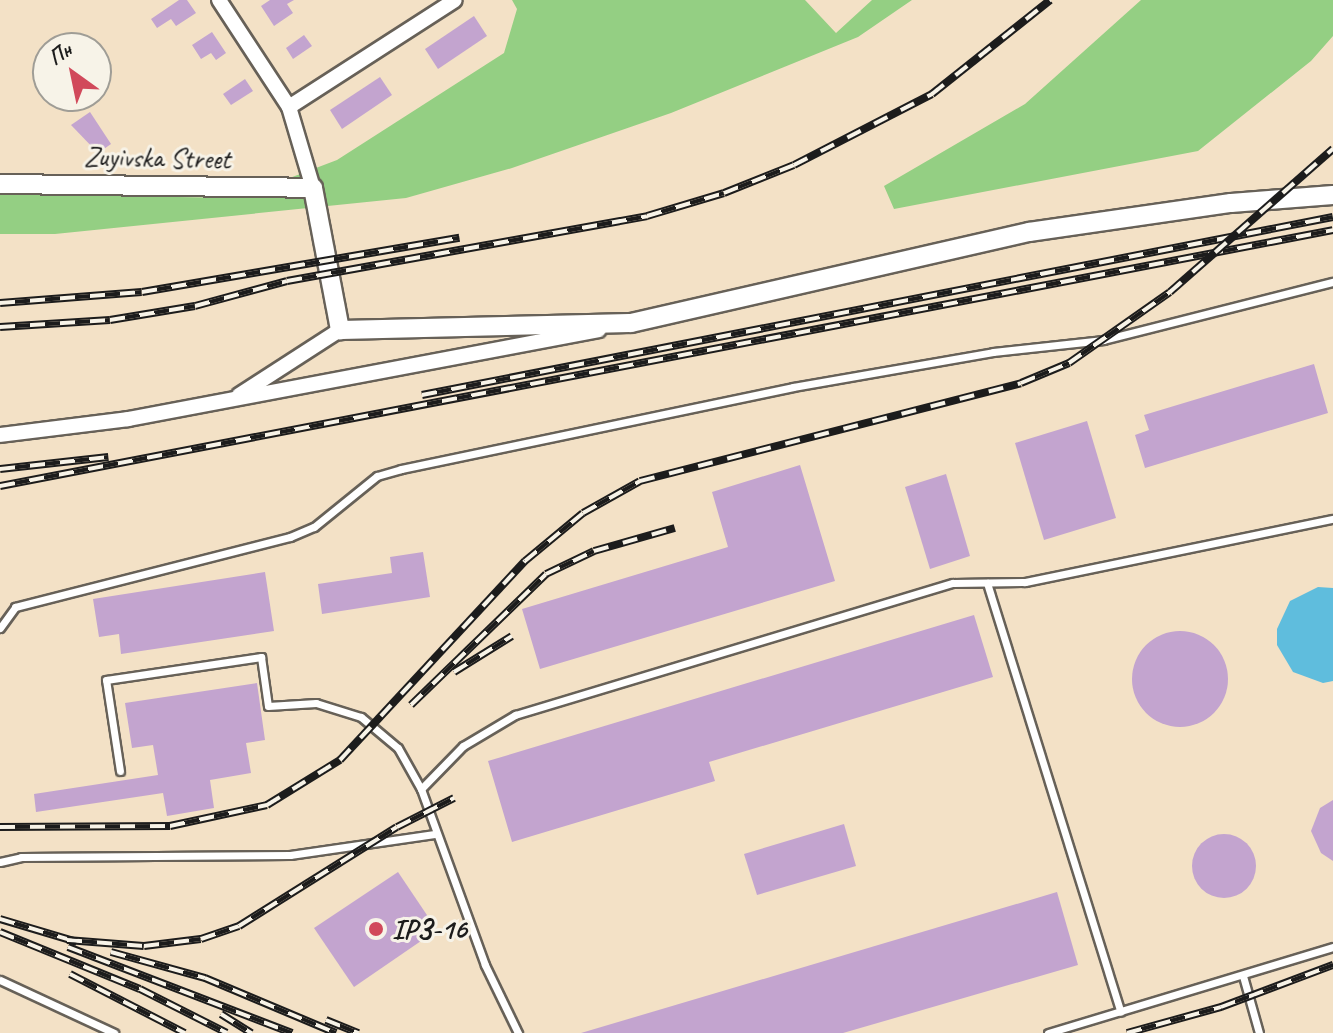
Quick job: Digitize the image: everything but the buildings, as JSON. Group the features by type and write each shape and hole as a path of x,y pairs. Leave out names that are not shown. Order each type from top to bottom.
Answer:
{"street":[{"path":"219,0 289,107 313,188 340,330"},
{"path":"289,107 455,0"},
{"name":"Zuyivska Street","path":"0,184 313,188"},
{"path":"0,435 230,400 631,323 1029,232 1231,203 1333,195"},
{"path":"230,400 340,330 631,323"}],"lane":[{"path":"0,628 15,607 290,537 314,527 377,476 401,469 793,387 993,352 1103,340 1333,282"},
{"path":"421,789 463,746 515,715 953,583 1025,582 1333,519"},
{"path":"987,583 1121,1012"},
{"path":"120,771 106,680 261,657 268,706 316,703 361,717 398,748 421,789 434,834 485,965 518,1033"},
{"path":"0,862 21,857 290,855 434,834"},
{"path":"1048,1033 1333,947"},
{"path":"1243,976 1259,1033"},
{"path":"0,980 114,1033"}],"green space":[{"path":"512,0 805,0 836,33 872,0 912,0 858,37 671,113 512,168 406,198 55,234 0,234 0,194 237,198 337,160 504,53 517,9"},
{"path":"1141,0 1333,0 1333,36 1311,61 1198,151 894,209 884,186 1025,104"}],"water":[{"path":"1318,587 1333,588 1333,681 1323,683 1293,672 1277,645 1277,629 1290,601"}],"railway":[{"path":"0,327 110,320 195,306 287,281 647,216 724,193 794,165 932,94 1050,0"},
{"path":"0,827 170,826 267,805 340,760 525,561 583,513 640,481 1021,383 1069,363 1170,292 1333,149"},
{"path":"422,395 1333,217"},
{"path":"0,486 1333,230"},
{"path":"0,303 142,292 459,238"},
{"path":"0,469 108,457"},
{"path":"411,705 546,574 594,551 675,528"},
{"path":"454,672 512,636"},
{"path":"67,940 144,946 201,939 239,926 397,827 454,798"},
{"path":"0,919 77,942"},
{"path":"0,932 140,989 227,1033"},
{"path":"68,947 292,1033"},
{"path":"111,952 205,978 336,1033"},
{"path":"1127,1033 1221,1007 1333,965"},
{"path":"70,974 185,1033"},
{"path":"221,1014 251,1033"},
{"path":"326,1020 359,1033"}],"place":[{"name":"ІРЗ-16","path":"376,929"}]}
